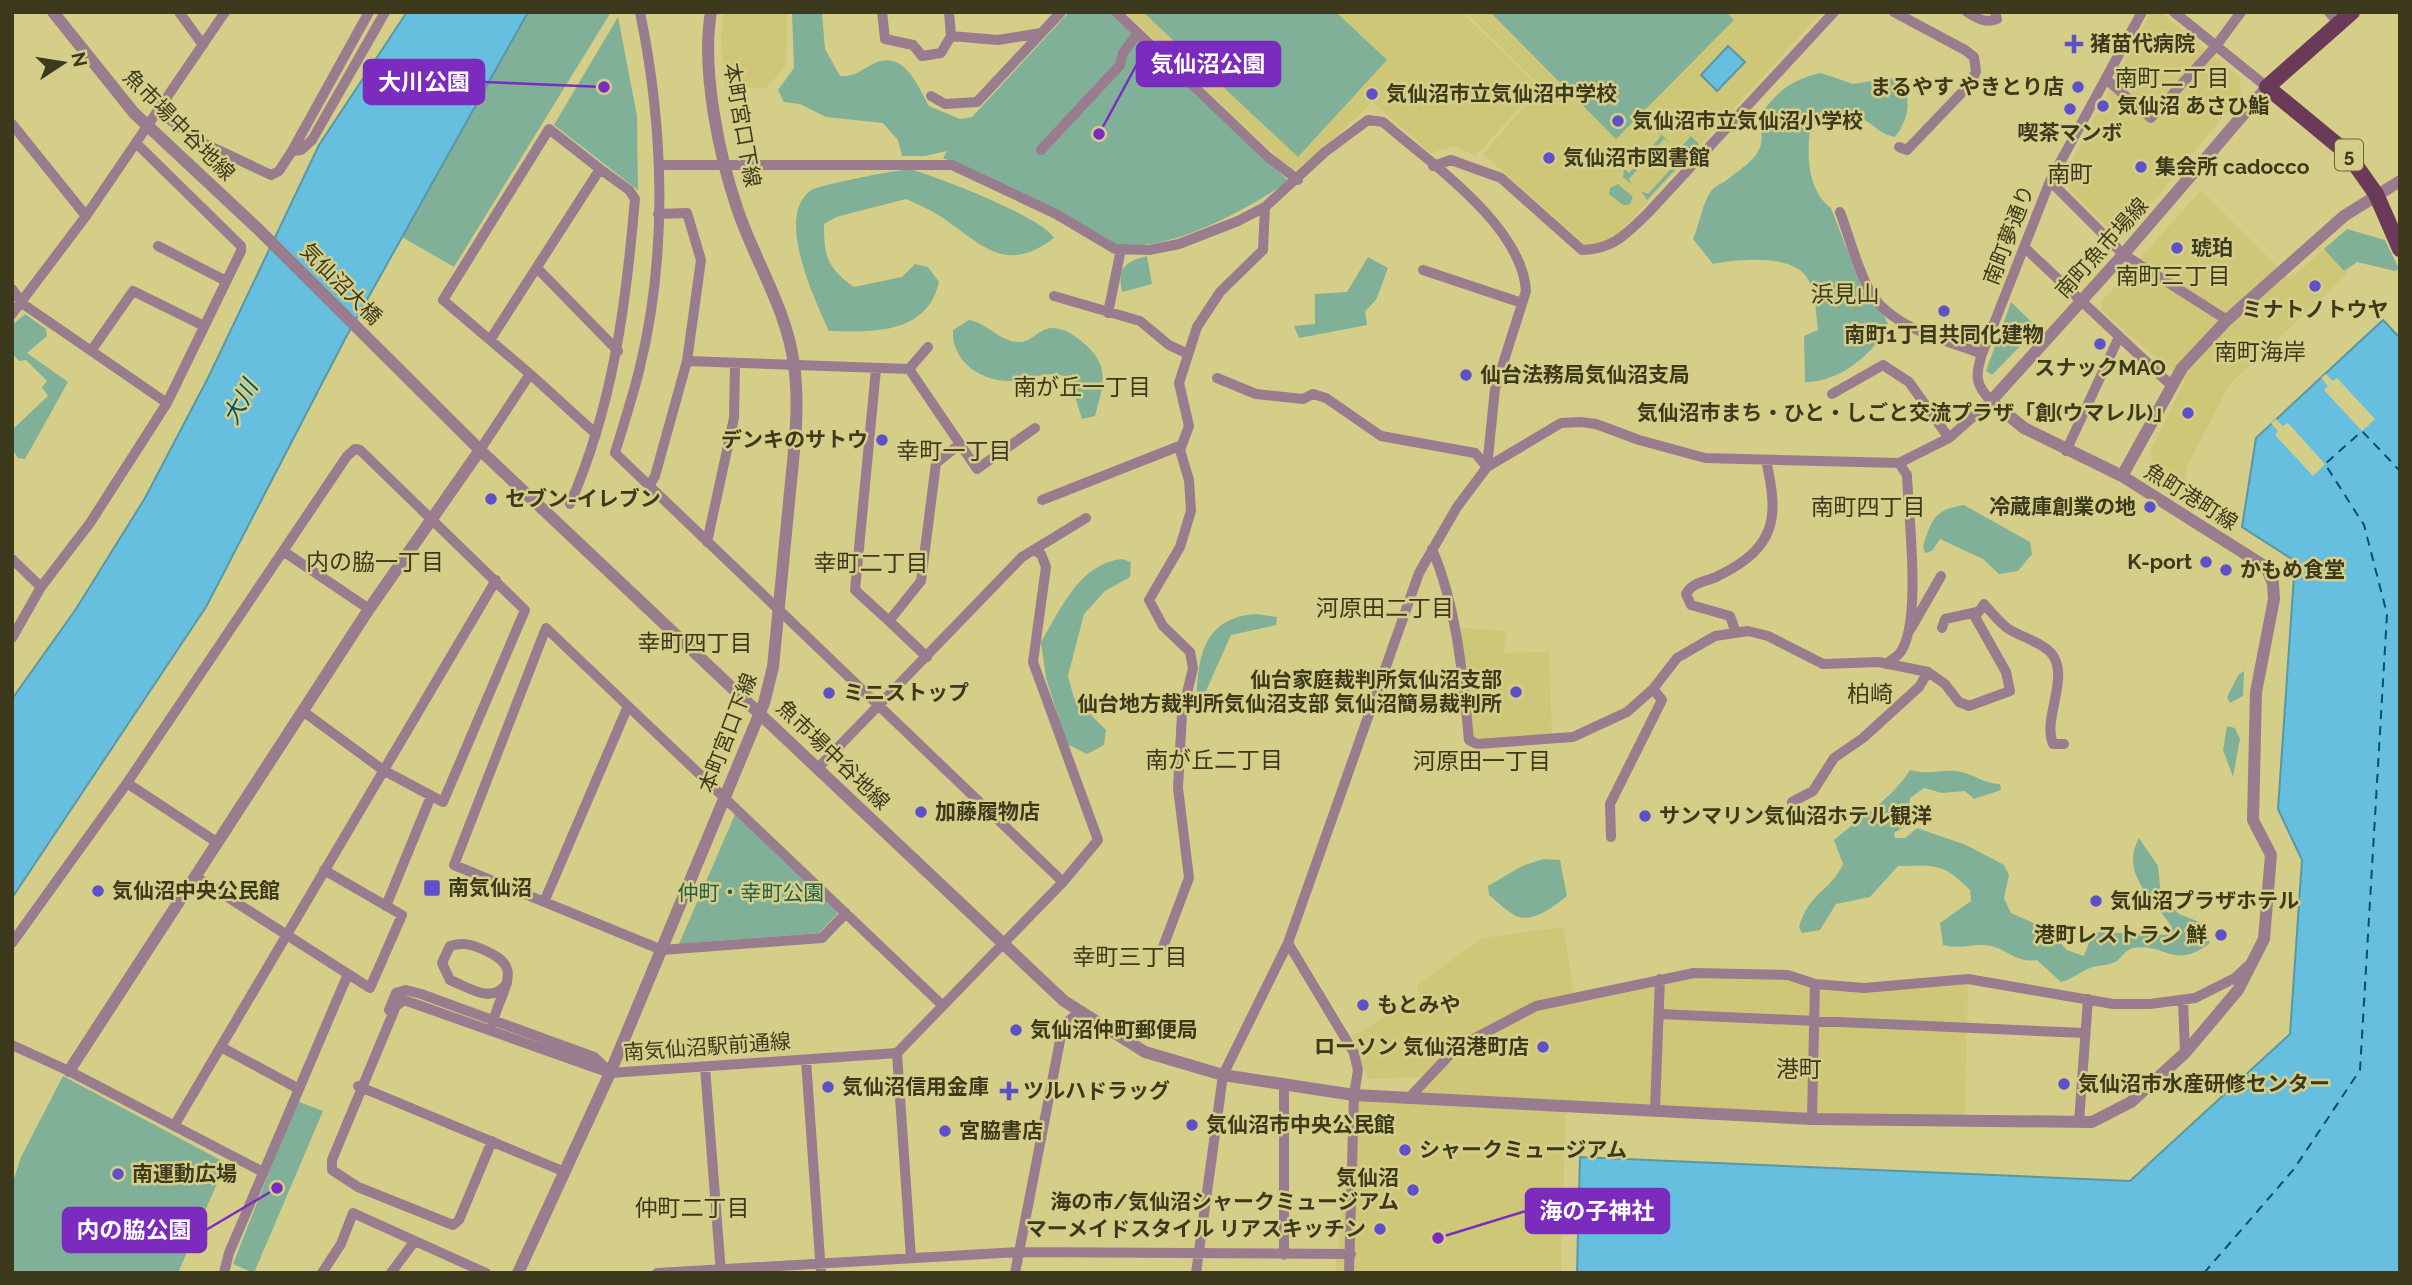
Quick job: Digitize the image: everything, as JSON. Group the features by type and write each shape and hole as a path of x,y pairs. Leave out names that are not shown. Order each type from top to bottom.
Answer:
{"main road":[{"path":"2267,88 2334,18 2352,12"},
{"name":"5","path":"2267,88 2347,153 2376,194 2400,249"}],"street":[{"name":"魚市場中谷地線","path":"53,12 134,113 149,124 257,228"},
{"path":"179,12 203,45"},
{"path":"12,314 23,304 86,216 225,12"},
{"path":"158,111 197,141 271,175 279,171 292,151 369,12"},
{"path":"292,151 301,150 312,140 385,12"},
{"path":"640,12 649,55 659,165 655,276 639,370 615,453 1063,882"},
{"name":"本町宮口下線","path":"518,1273 610,1073 662,950 761,712 773,667 797,420 795,366 781,312 738,211 726,166 712,90 708,27 711,12"},
{"path":"882,12 885,39 914,45 922,56 941,53 951,36 949,12"},
{"path":"931,96 945,104 977,102 1061,12"},
{"path":"1116,12 1268,157 1298,180"},
{"path":"1433,166 1451,160 1501,178 1582,250 1602,250 1618,243 1648,213 1834,12"},
{"path":"1894,12 1965,50 1974,57 1976,71 1972,82 1907,150 1899,147"},
{"path":"1967,12 1991,22 1997,19 1995,12"},
{"name":"南町夢通り","path":"1991,401 1977,386 1976,373 1982,354 2050,181 2142,12"},
{"path":"2174,12 2267,88"},
{"path":"2106,79 2151,118 2216,46 2241,12"},
{"path":"951,36 998,40 1041,33"},
{"path":"1041,150 1120,65 1123,53 1138,33"},
{"name":"南町魚市場線","path":"1991,401 2267,88"},
{"path":"659,165 952,165 1056,214 1115,249 1149,250 1179,244 1238,221 1265,207 1298,180 1325,152 1368,120 1383,122 1496,223 1510,242 1525,275 1526,291 1495,388 1487,467"},
{"path":"12,124 86,216"},
{"path":"570,504 596,435 618,351 635,199 629,190 549,129 443,300 596,435"},
{"path":"12,638 41,587 90,523 167,403 241,246 136,143"},
{"path":"489,340 600,169"},
{"path":"2050,181 2123,254 2227,320"},
{"name":"魚町港町線","path":"2253,820 2256,692 2274,599 2273,583 2266,567 2251,556 2122,476 2182,368 2227,320 2317,237 2376,194 2400,181"},
{"path":"1163,947 1189,878 1178,789 1182,714 1193,668 1190,652 1163,626 1149,600 1180,547 1191,511 1189,480 1181,450 1189,426 1179,383 1197,327 1220,292 1263,250 1265,207"},
{"path":"1840,212 1869,289 1883,307 1909,326 1982,354"},
{"path":"649,485 656,476 687,361 701,260 687,213 658,214"},
{"name":"気仙沼大橋","path":"257,228 397,367"},
{"path":"158,246 226,281"},
{"path":"2025,248 2172,386"},
{"path":"1108,313 1121,249"},
{"path":"537,268 618,351"},
{"path":"1423,270 1522,303"},
{"path":"12,289 23,304 167,403"},
{"path":"91,351 133,291 204,326"},
{"path":"1054,296 1140,321 1169,345 1188,354"},
{"path":"2066,451 2119,337"},
{"path":"687,361 909,369 928,347"},
{"path":"707,542 734,418 736,364"},
{"path":"1832,394 1883,366 1909,382 1949,438"},
{"name":"魚市場中谷地線","path":"397,367 480,450 761,712 1002,945 1064,1001 1144,1052 1223,1075 1354,1095 1409,1098 1812,1119 2092,1122 2132,1102 2185,1053 2222,1011 2256,958 2264,939 2271,855 2253,820"},
{"path":"876,369 855,590 927,657"},
{"path":"909,369 977,469 1035,428"},
{"path":"69,1071 369,609 530,374"},
{"path":"1217,378 1255,394 1303,399 1313,394 1326,398 1381,436 1475,453 1487,467"},
{"path":"1196,1273 1223,1075 1289,943 1419,573 1457,507 1487,467 1561,423 1580,422 1596,424 1639,440 1704,458 1899,463 1949,438 1991,401 2024,428 2066,451 2122,476"},
{"path":"888,621 921,582 936,463 960,444"},
{"path":"1042,500 1182,445"},
{"path":"12,943 127,783 347,456 355,449 360,450 525,610 443,802 383,770 304,712"},
{"path":"1736,633 1730,616 1691,605 1686,594 1691,586 1730,569 1768,537 1774,508 1766,460"},
{"path":"1886,664 1900,653 1909,631 1913,596 1907,475 1899,463"},
{"path":"818,768 1022,557 1086,518"},
{"path":"1432,549 1442,573 1464,684 1469,740 1477,744 1573,737 1627,712 1653,689 1677,658 1715,636 1748,631 1768,636 1824,664 1886,664 1928,672 1944,684 1959,702 1969,706 2010,691 2006,672 1977,625 1977,612"},
{"path":"911,1258 897,1053 1063,882 1098,840 1033,663 1046,567 1041,554 1033,550"},
{"path":"283,551 369,609"},
{"path":"12,559 41,587"},
{"path":"1909,631 1915,626 1941,576"},
{"path":"174,1126 496,580"},
{"path":"1942,628 1945,619 1977,612 1984,604 2008,629 2049,651 2056,661 2057,682 2049,734 2053,744 2064,744"},
{"path":"846,913 822,938 662,950 454,865 546,628 725,797 942,1005"},
{"path":"1792,802 1813,791 1834,758 1863,738 1919,687 1928,672"},
{"path":"1611,837 1610,804 1662,700 1653,689"},
{"path":"544,902 628,706"},
{"path":"127,783 218,843"},
{"path":"386,906 431,796"},
{"path":"197,877 370,988 402,915 324,870"},
{"path":"488,1022 507,983 508,967 503,960 467,943 450,946 442,963 450,980 488,995 496,995 507,983"},
{"path":"1289,943 1354,1053 1358,1070 1354,1095 1349,1273"},
{"path":"1409,1098 1455,1048 1535,1006 1694,973 1788,975 1815,984 1864,988 1968,979 2113,1004 2195,998 2235,978 2256,958"},
{"path":"224,1273 229,1253 348,974"},
{"path":"1655,1109 1660,979"},
{"path":"1812,1119 1815,984"},
{"path":"488,995 488,1022"},
{"path":"2079,1122 2088,999"},
{"name":"南気仙沼駅前通線","path":"495,1143 459,1220 453,1225 358,1188 332,1170 332,1160 360,1086 396,1006 404,1000 488,1022 594,1057 610,1073 897,1053"},
{"path":"2183,1000 2185,1053"},
{"path":"1016,1273 1063,1025 1081,1011"},
{"path":"1659,1014 2085,1033"},
{"path":"12,1045 69,1071 263,1172"},
{"path":"220,1047 299,1089"},
{"path":"806,1060 820,1267"},
{"path":"705,1067 720,1270"},
{"path":"1284,1085 1284,1255"},
{"path":"360,1086 565,1172"},
{"path":"322,1273 341,1244 353,1213 486,1273"},
{"path":"391,1273 414,1242"},
{"path":"657,1273 820,1267 911,1258 1018,1252 1351,1254"}],"shaded area":[{"path":"724,12 787,12 786,66 766,88 725,87 721,38"},
{"name":"気仙沼市立気仙沼中学校","path":"1125,12 1462,12 1539,87 1475,156 1454,146 1431,153 1372,102 1329,144 1293,172"},
{"name":"気仙沼市立気仙沼小学校","path":"1465,12 1822,12 1615,237 1603,244 1585,244 1483,154 1541,87"},
{"path":"2151,12 2161,12 2240,78 2241,95 2125,236 2116,237 2066,186 2064,175"},
{"path":"2201,190 2290,279 2324,249 2347,274 2230,384 2187,466 2184,494 2155,474 2150,451 2184,382 2102,311 2102,301"},
{"path":"1453,627 1507,631 1503,653 1549,652 1552,739 1469,740"},
{"path":"1564,927 1574,997 1660,979 1788,975 1864,988 1968,979 1965,1120 1566,1107 1561,1273 1335,1273 1354,1095 1410,1097 1423,1077 1368,1079 1353,1036 1419,996 1417,985 1482,938"}],"green space":[{"path":"525,12 611,12 454,267 402,237"},
{"path":"792,12 822,12 825,49 840,76 855,74 885,60 894,61 909,72 929,106 960,119 972,117 1069,12 1109,12 1289,181 1230,216 1183,236 1137,245 1109,242 1019,194 943,158 947,151 925,156 902,156 898,140 883,123 826,117 800,104 784,102 778,90 794,68"},
{"path":"1143,12 1336,12 1387,60 1298,157"},
{"path":"1490,12 1726,12 1734,20 1616,139"},
{"path":"618,17 637,116 638,190 554,125"},
{"path":"1821,73 1853,84 1890,78 1905,85 1907,106 1903,125 1895,137 1849,115 1811,120 1809,156 1816,190 1831,208 1863,291 1881,310 1888,324 1874,346 1854,365 1830,378 1805,382 1804,336 1818,330 1813,292 1802,272 1780,262 1766,260 1713,264 1693,239 1710,192 1746,165 1757,153 1761,139 1759,117 1765,108 1793,83"},
{"path":"1657,131 1671,143 1664,139 1629,179 1632,185 1623,177 1624,169 1629,173 1661,136"},
{"path":"1691,136 1699,144 1647,200 1641,191 1648,194 1688,150 1683,145"},
{"path":"910,169 1011,209 1046,229 1054,238 1036,249 1007,255 981,245 940,216 906,199 836,217 824,224 826,253 838,274 854,287 902,277 915,264 928,267 939,282 933,299 923,312 910,321 880,330 829,331 801,259 796,219 800,203 816,188"},
{"path":"1618,184 1633,197 1629,205 1623,205 1609,194 1610,188"},
{"path":"2347,229 2385,240 2399,269 2395,271 2357,262 2344,271 2324,249"},
{"path":"1147,256 1152,284 1122,292 1121,277 1124,267"},
{"path":"1368,257 1388,268 1376,300 1365,311 1367,325 1299,338 1294,326 1315,324 1315,294 1347,292"},
{"path":"2011,302 2038,328 1992,375 1986,371"},
{"path":"25,314 46,329 47,336 27,353 68,382 25,459 18,458 12,449 12,430 48,396 42,387 47,381 26,360 19,361 12,353 12,325"},
{"path":"969,320 1011,341 1023,342 1051,328 1064,330 1077,337 1097,357 1101,366 1101,394 1095,416 1082,419 1073,390 1064,376 1049,374 1005,381 985,376 968,366 956,350 953,330"},
{"path":"1964,505 2030,542 2032,554 2018,571 1999,574 1983,559 1940,539 1932,551 1925,553 1923,546 1936,517 1946,510"},
{"path":"1122,559 1131,562 1130,577 1105,591 1084,614 1068,676 1074,698 1106,730 1104,745 1087,754 1067,744 1046,678 1041,642 1064,603 1083,579 1107,562"},
{"path":"1255,614 1277,617 1276,625 1231,635 1205,693 1197,694 1200,664 1208,640 1226,622"},
{"path":"2244,671 2243,696 2230,703 2227,697 2239,674"},
{"path":"2227,726 2235,728 2240,739 2233,777 2223,750"},
{"path":"1910,770 1961,772 1989,783 2000,784 2001,790 1974,799 1965,791 1942,793 1924,788 1910,798 1907,825 1894,833 1895,838 1905,838 1917,828 1966,845 2004,865 2009,875 2004,898 2011,913 2047,929 2067,950 2084,956 2093,932 2169,935 2172,927 2141,886 2136,874 2134,851 2139,838 2158,866 2161,897 2179,914 2202,923 2210,943 2187,955 2170,954 2144,947 2133,948 2114,963 2090,968 2061,982 2037,960 2022,959 1990,946 1943,945 1940,923 1971,901 1970,890 1945,870 1921,866 1898,866 1870,897 1836,904 1820,930 1802,933 1799,927 1808,906 1832,881 1843,864 1834,840 1885,799"},
{"name":"仲町・幸町公園","path":"736,812 838,913 819,933 679,944"},
{"path":"1544,859 1560,860 1567,896 1548,910 1533,917 1518,917 1489,895 1488,886 1522,866"},
{"name":"南運動広場","path":"63,1076 226,1163 178,1273 12,1273 12,1185 21,1157"},
{"path":"297,1101 323,1111 254,1273 233,1264"}],"water":[{"name":"大川","path":"407,12 528,12 345,339 206,607 12,898 12,699 76,609 145,498 208,378 319,145"},
{"path":"1728,46 1745,62 1717,91 1701,75"},
{"path":"2383,320 2400,338 2400,1273 1577,1273 1580,1157 2130,1181 2290,1034 2302,860 2278,809 2295,561 2242,527 2256,438"}],"pier":[{"path":"2326,374 2333,381 2337,378 2375,419 2362,431 2324,390 2328,386 2321,378"},
{"path":"2276,419 2283,426 2288,423 2325,464 2313,476 2275,435 2278,431 2271,423"}],"ferry route":[{"path":"2204,1273 2294,1169 2360,1070 2387,614 2364,525 2325,464 2362,431 2400,471"}],"place":[{"name":"猪苗代病院","path":"2074,44"},
{"name":"大川公園","path":"604,87"},
{"name":"まるやす やきとり店","path":"2078,87"},
{"name":"気仙沼市立気仙沼中学校","path":"1372,94"},
{"name":"気仙沼 あさひ鮨","path":"2103,106"},
{"name":"喫茶マンボ","path":"2070,109"},
{"name":"気仙沼市立気仙沼小学校","path":"1618,121"},
{"name":"気仙沼公園","path":"1099,134"},
{"name":"気仙沼市図書館","path":"1549,158"},
{"name":"集会所 cadocco","path":"2141,167"},
{"name":"琥珀","path":"2177,248"},
{"name":"ミナトノトウヤ","path":"2315,286"},
{"name":"南町1丁目共同化建物","path":"1944,311"},
{"name":"スナックMAO","path":"2100,344"},
{"name":"仙台法務局気仙沼支局","path":"1466,375"},
{"name":"気仙沼市まち・ひと・しごと交流プラザ「創(ウマレル)」","path":"2188,413"},
{"name":"デンキのサトウ","path":"882,440"},
{"name":"セブン-イレブン","path":"491,499"},
{"name":"冷蔵庫創業の地","path":"2150,507"},
{"name":"K-port","path":"2206,562"},
{"name":"かもめ食堂","path":"2226,570"},
{"name":"仙台家庭裁判所気仙沼支部 仙台地方裁判所気仙沼支部 気仙沼簡易裁判所","path":"1516,692"},
{"name":"ミニストップ","path":"829,693"},
{"name":"加藤履物店","path":"921,812"},
{"name":"サンマリン気仙沼ホテル観洋","path":"1645,816"},
{"name":"南気仙沼","path":"432,888"},
{"name":"気仙沼中央公民館","path":"98,891"},
{"name":"気仙沼プラザホテル","path":"2096,901"},
{"name":"港町レストラン 鮮","path":"2221,935"},
{"name":"もとみや","path":"1363,1005"},
{"name":"気仙沼仲町郵便局","path":"1016,1030"},
{"name":"ローソン 気仙沼港町店","path":"1543,1047"},
{"name":"気仙沼市水産研修センター","path":"2064,1084"},
{"name":"気仙沼信用金庫","path":"828,1087"},
{"name":"ツルハドラッグ","path":"1009,1091"},
{"name":"気仙沼市中央公民館","path":"1192,1125"},
{"name":"宮脇書店","path":"945,1131"},
{"name":"シャークミュージアム","path":"1405,1150"},
{"name":"南運動広場","path":"118,1174"},
{"name":"内の脇公園","path":"277,1188"},
{"name":"気仙沼 海の市/気仙沼シャークミュージアム","path":"1413,1190"},
{"name":"マーメイドスタイル リアスキッチン","path":"1380,1229"},
{"name":"海の子神社","path":"1438,1238"}],"district":[{"name":"南町二丁目","path":"2172,78"},
{"name":"南町","path":"2070,174"},
{"name":"南町三丁目","path":"2173,276"},
{"name":"浜見山","path":"1845,294"},
{"name":"南町海岸","path":"2260,352"},
{"name":"南が丘一丁目","path":"1082,387"},
{"name":"幸町一丁目","path":"954,451"},
{"name":"南町四丁目","path":"1868,507"},
{"name":"内の脇一丁目","path":"375,562"},
{"name":"幸町二丁目","path":"871,563"},
{"name":"河原田二丁目","path":"1385,608"},
{"name":"幸町四丁目","path":"695,643"},
{"name":"柏崎","path":"1870,694"},
{"name":"南が丘二丁目","path":"1214,760"},
{"name":"河原田一丁目","path":"1482,761"},
{"name":"幸町三丁目","path":"1130,957"},
{"name":"港町","path":"1799,1069"},
{"name":"仲町二丁目","path":"692,1208"}]}
